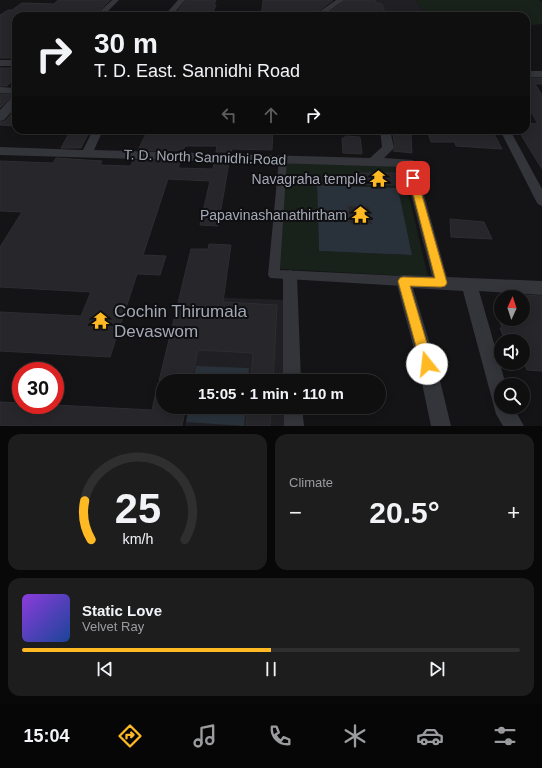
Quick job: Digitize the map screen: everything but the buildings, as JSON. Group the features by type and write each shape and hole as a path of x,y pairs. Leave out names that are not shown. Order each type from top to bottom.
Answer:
{"street":[{"path":"103,12 116,0"},
{"path":"172,12 182,0"},
{"path":"323,12 341,0"},
{"path":"0,63 12,63"},
{"path":"530,74 542,74"},
{"path":"0,90 12,90"},
{"path":"0,117 12,104"},
{"path":"86,154 96,134"},
{"path":"372,162 388,148 386,134"},
{"path":"507,134 541,196"},
{"name":"T. D. North Sannidhi.Road","path":"0,151 409,163 441,283"},
{"path":"284,159 282,276 291,374"},
{"path":"282,276 542,288"},
{"path":"403,281 427,364 441,426"},
{"path":"469,284 495,378"},
{"path":"293,414 294,426"},
{"path":"507,414 514,426"}],"shaded area":[{"path":"342,0 416,0 423,12 325,12 342,3"},
{"path":"416,0 539,0 542,2 542,24 530,24 530,12 423,12"},
{"path":"286,162 402,167 428,277 280,269","holes":["360,173 395,173 398,185 362,184","317,185 398,188 412,255 319,251"]},
{"path":"317,185 398,188 412,255 319,251","holes":["349,206 369,207 372,224 350,223"]},
{"path":"207,297 285,300 285,374 193,374"},
{"path":"196,366 249,368 249,374 194,374"},
{"path":"187,414 285,414 285,426 185,426"},
{"path":"188,414 245,414 244,426 186,422"}],"place":[{"name":"Navagraha temple","path":"379,179"},
{"name":"Papavinashanathirtham","path":"360,215"},
{"name":"Cochin Thirumala Devaswom","path":"101,321"}],"route":[{"path":"413,178 441,283 403,281 427,364"}]}
